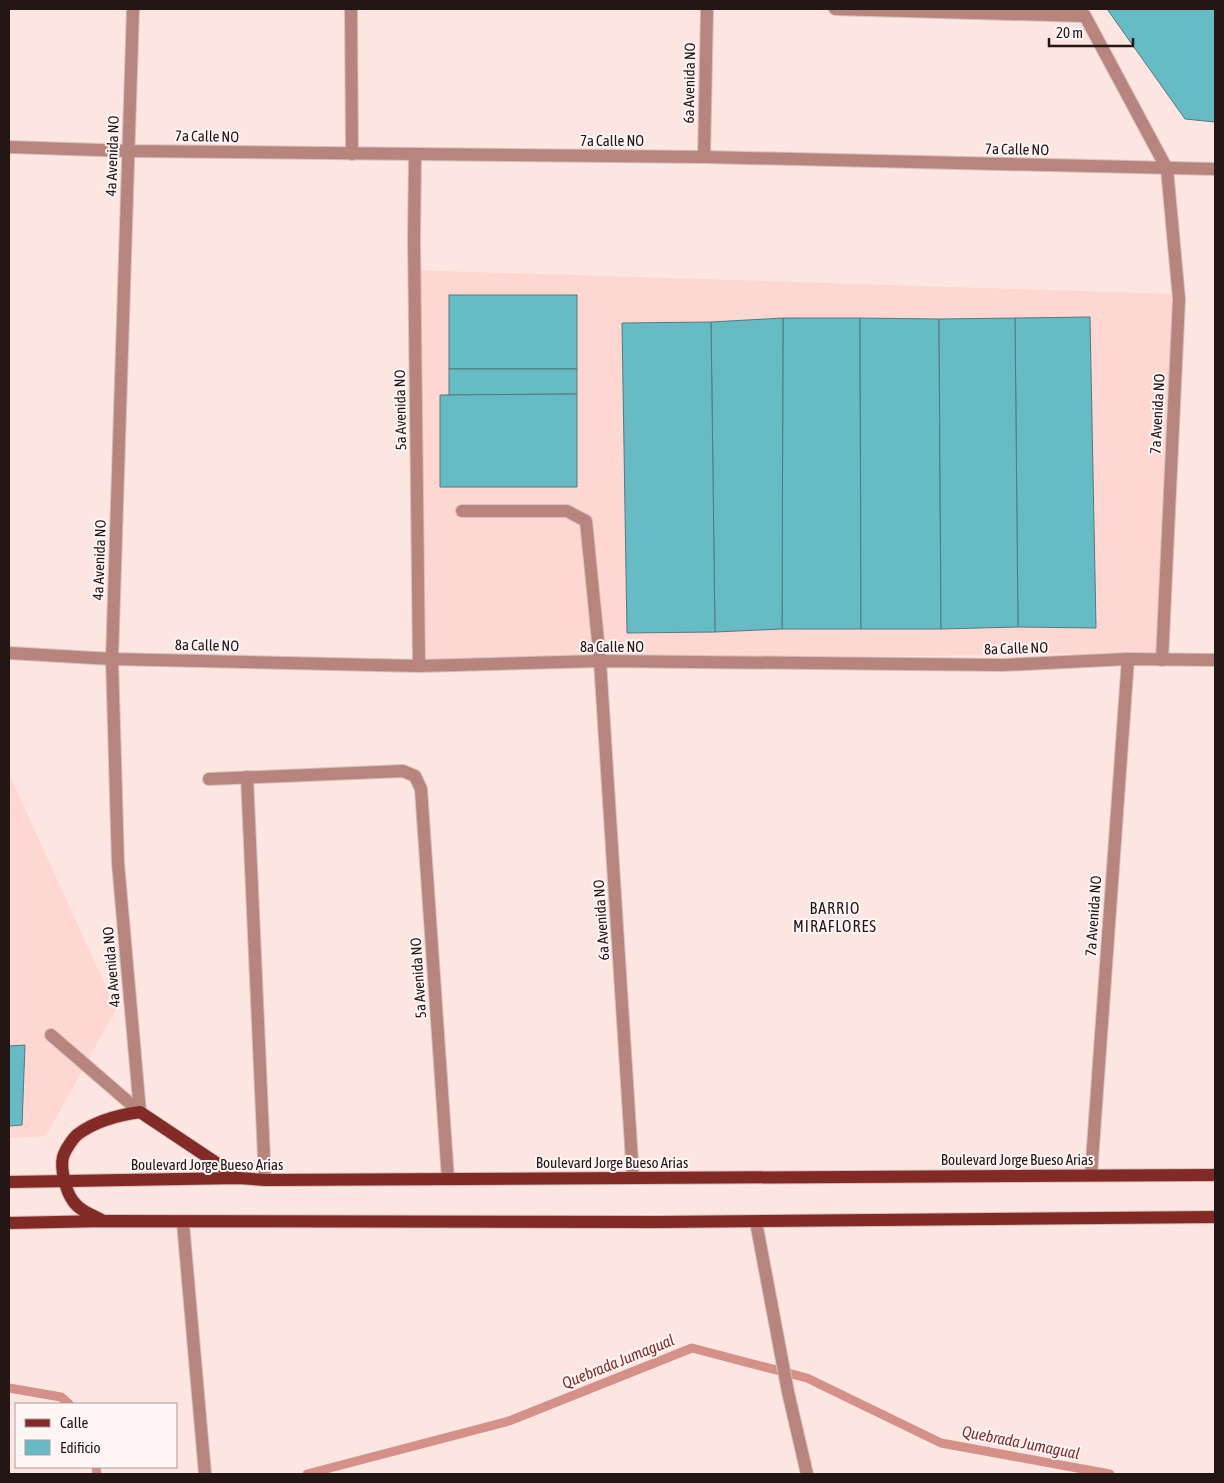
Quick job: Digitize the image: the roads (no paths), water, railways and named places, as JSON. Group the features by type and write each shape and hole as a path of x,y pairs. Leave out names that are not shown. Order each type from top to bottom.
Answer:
{"main road":[{"path":"104,1222 81,1210 73,1201 64,1182 63,1157 76,1135 94,1124 121,1114 140,1112 239,1178"},
{"name":"Boulevard Jorge Bueso Arias","path":"9,1182 239,1178 264,1180 1215,1175"},
{"path":"9,1223 756,1222 1215,1217"}],"street":[{"name":"4a Avenida NO","path":"133,9 112,658 118,863 140,1112"},
{"path":"351,9 352,154"},
{"name":"6a Avenida NO","path":"704,157 708,9"},
{"path":"835,9 1082,12 1167,169"},
{"name":"7a Calle NO","path":"9,147 128,151 704,157 1215,169"},
{"name":"5a Avenida NO","path":"415,154 414,239 419,666"},
{"name":"7a Avenida NO","path":"1162,660 1178,299 1167,169"},
{"name":"6a Avenida NO","path":"462,511 568,511 586,521 600,661 633,1178"},
{"name":"8a Calle NO","path":"9,653 112,658 419,666 600,661 1003,665 1128,659 1215,660"},
{"name":"7a Avenida NO","path":"1091,1175 1128,659"},
{"name":"5a Avenida NO","path":"247,777 403,770 415,776 420,789 448,1179"},
{"path":"210,779 247,777 264,1180"},
{"path":"51,1035 140,1112"},
{"path":"756,1222 788,1392 807,1474"},
{"path":"183,1223 205,1474"}],"waterway":[{"name":"Quebrada Jumagual","path":"307,1474 509,1421 692,1348 807,1378 941,1443 1110,1474"},
{"path":"9,1388 61,1397 68,1403"},
{"path":"96,1468 97,1474"}],"district":[{"name":"BARRIO MIRAFLORES","path":"835,917"}]}
